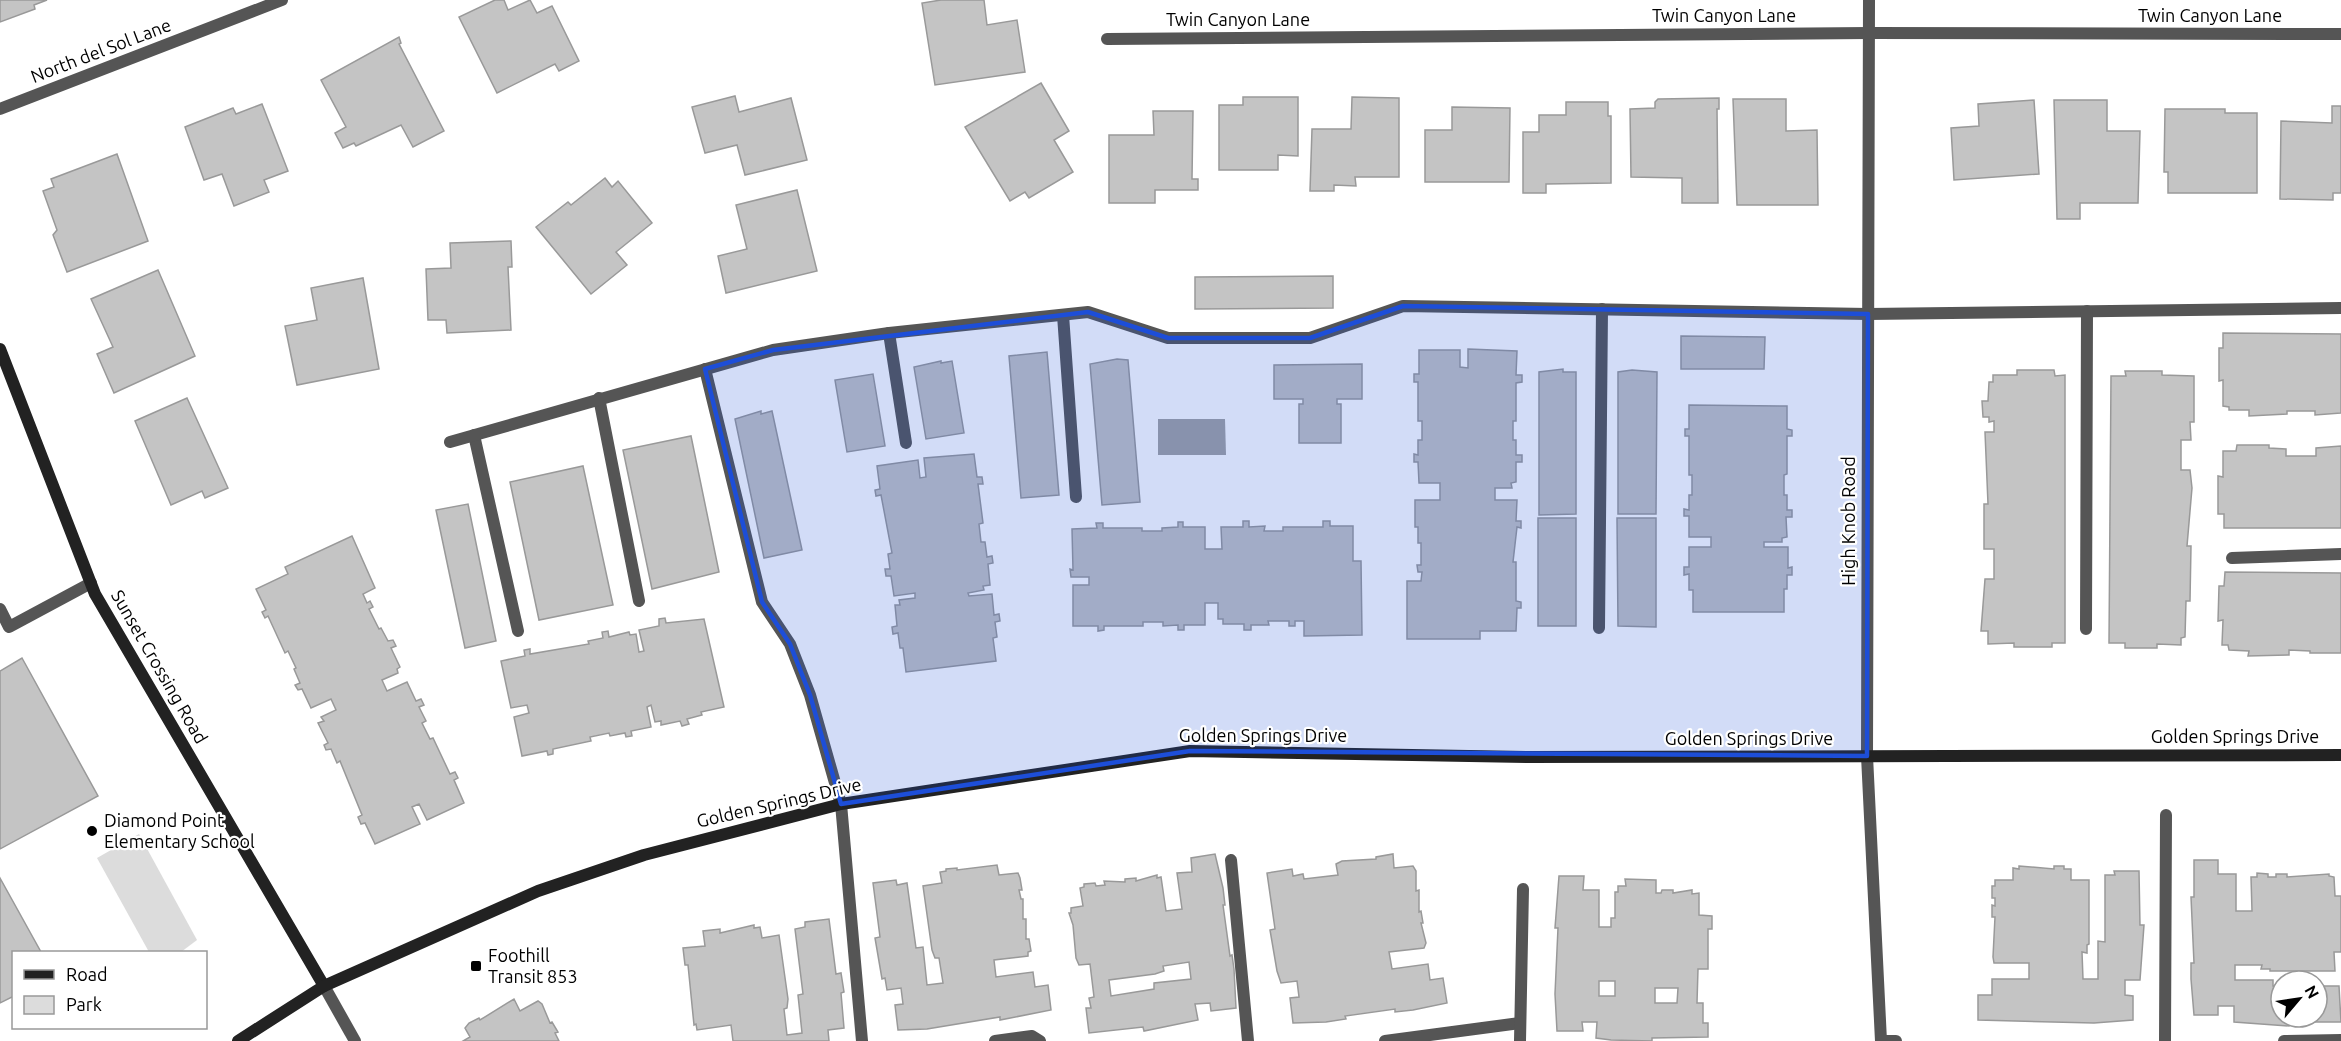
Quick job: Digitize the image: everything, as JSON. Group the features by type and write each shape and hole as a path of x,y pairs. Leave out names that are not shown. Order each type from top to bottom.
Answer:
{"main road":[{"name":"Sunset Crossing Road","path":"0,349 4,372 91,583 324,986"},
{"name":"Golden Springs Drive","path":"238,1041 324,986 538,891 644,855 841,804 1190,752 1526,758 2341,755"}],"street":[{"name":"North del Sol Lane","path":"0,109 282,0"},
{"name":"High Knob Road","path":"1869,0 1867,756 1881,1041"},
{"name":"Twin Canyon Lane","path":"1107,39 1869,33 2341,34"},
{"path":"450,442 773,350 889,333 1088,312 1168,338 1310,338 1403,306 1868,315 2341,308"},
{"path":"1599,628 1602,309"},
{"path":"2086,629 2087,311"},
{"path":"1063,315 1077,497"},
{"path":"889,333 906,443"},
{"path":"705,369 762,602 790,644 802,674 841,804 862,1041"},
{"path":"599,398 639,601"},
{"path":"474,435 518,631"},
{"path":"2232,558 2341,554"},
{"path":"0,609 9,627 91,583"},
{"path":"2165,1041 2166,815"},
{"path":"1231,860 1248,1041"},
{"path":"1520,1041 1523,889"},
{"path":"324,986 355,1041"},
{"path":"1385,1041 1520,1023"},
{"path":"995,1041 1032,1036 1040,1041"},
{"path":"2284,1041 2341,1040"},
{"path":"1881,1041 1896,1041"}],"highlighted area":[{"path":"1403,306 1868,314 1867,756 1190,751 841,804 810,695 790,644 762,602 705,369 773,350 1088,312 1168,338 1310,338"}],"green space":[{"path":"139,834 197,940 182,951 148,951 97,858"}],"shaded area":[{"path":"1158,419 1225,419 1226,455 1158,455"}],"building":[{"path":"0,0 47,0 34,5 35,9 0,22"},
{"path":"495,0 504,0 508,10 530,0 537,13 552,6 579,61 559,71 555,64 497,93 459,17"},
{"path":"941,0 984,0 987,25 1017,20 1025,72 935,85 922,3"},
{"path":"399,37 401,43 399,44 444,131 413,147 401,125 356,146 354,143 343,148 335,133 346,127 321,80"},
{"path":"1041,83 1069,131 1054,140 1073,172 1029,198 1025,192 1010,201 965,127"},
{"path":"735,96 739,112 791,98 807,160 745,175 737,145 705,153 692,107"},
{"path":"1243,97 1298,97 1298,156 1278,155 1278,170 1219,170 1219,105 1243,105"},
{"path":"1352,97 1399,98 1399,177 1355,177 1356,186 1334,185 1334,191 1310,191 1312,129 1351,129"},
{"path":"1719,98 1719,109 1717,109 1718,203 1682,203 1682,178 1631,177 1630,109 1655,108 1655,102 1658,99"},
{"path":"1733,99 1786,99 1786,131 1817,130 1818,205 1737,205"},
{"path":"2034,100 2039,174 1954,180 1951,128 1979,126 1978,104"},
{"path":"2054,100 2107,100 2107,131 2140,131 2138,203 2080,203 2080,219 2057,219"},
{"path":"1566,102 1608,102 1608,116 1611,116 1611,183 1546,184 1546,193 1523,193 1523,132 1539,132 1539,115 1566,115"},
{"path":"262,104 288,171 264,180 269,192 234,206 222,174 204,180 185,127 233,108 236,114"},
{"path":"2332,106 2341,106 2341,193 2333,193 2333,200 2280,199 2281,121 2332,123"},
{"path":"1452,107 1510,108 1509,182 1425,182 1425,130 1452,130"},
{"path":"2165,109 2225,109 2225,113 2257,113 2257,193 2168,193 2168,172 2164,172"},
{"path":"1153,111 1193,111 1192,179 1198,179 1198,190 1155,190 1155,203 1109,203 1109,135 1154,135"},
{"path":"117,154 148,241 67,272 53,235 57,230 43,191 54,187 51,179"},
{"path":"605,178 612,187 618,181 652,223 616,252 627,265 591,294 536,227 568,202 571,205"},
{"path":"797,190 817,271 726,293 718,256 747,249 736,205"},
{"path":"511,241 512,267 508,267 511,330 447,333 446,320 428,320 426,269 451,268 450,243"},
{"path":"158,270 195,356 114,393 97,354 113,347 91,299"},
{"path":"1333,276 1333,308 1195,309 1195,277"},
{"path":"363,278 379,369 297,385 285,326 317,320 311,288"},
{"path":"2223,333 2341,334 2341,413 2315,415 2315,411 2287,411 2287,414 2249,416 2249,410 2229,410 2229,407 2223,406 2223,380 2219,381 2219,348 2223,348"},
{"path":"1681,336 1765,337 1764,369 1681,369"},
{"path":"1468,349 1517,351 1516,375 1522,375 1522,382 1516,383 1516,421 1513,421 1513,440 1516,440 1516,455 1522,455 1522,462 1516,462 1516,482 1511,483 1512,488 1495,488 1495,500 1517,500 1516,521 1521,521 1521,528 1517,527 1513,562 1516,562 1516,601 1521,602 1521,608 1517,608 1516,631 1480,631 1480,639 1407,639 1407,581 1421,581 1422,572 1418,572 1417,565 1421,565 1421,543 1418,543 1418,527 1415,527 1415,500 1440,500 1440,483 1419,483 1418,462 1414,462 1414,454 1418,455 1418,440 1422,440 1422,421 1418,421 1418,382 1414,382 1414,374 1419,374 1419,350 1460,350 1460,367 1468,368"},
{"path":"1047,352 1059,495 1021,498 1009,356"},
{"path":"1117,359 1128,360 1140,502 1102,505 1090,364"},
{"path":"941,361 941,363 952,361 964,433 926,439 914,367"},
{"path":"1362,364 1362,399 1337,399 1337,404 1341,404 1341,443 1299,443 1299,404 1303,404 1303,399 1274,399 1274,365"},
{"path":"1563,369 1563,372 1576,372 1576,514 1539,515 1539,372"},
{"path":"1632,370 1657,372 1656,514 1618,514 1618,372"},
{"path":"2017,370 2054,370 2055,376 2065,375 2065,643 2052,643 2052,647 2014,647 2014,643 1988,644 1988,631 1981,631 1985,579 1994,579 1994,549 1984,549 1984,504 1988,504 1985,432 1994,432 1994,421 1989,422 1989,417 1983,417 1982,401 1988,401 1989,382 1993,382 1993,375 2017,375"},
{"path":"2125,371 2162,371 2162,375 2194,376 2194,422 2190,422 2191,440 2181,440 2181,470 2190,470 2192,488 2187,546 2191,546 2190,601 2186,601 2185,637 2181,638 2181,645 2157,644 2157,648 2125,648 2125,643 2109,643 2111,376 2126,376"},
{"path":"873,374 885,446 847,452 835,380"},
{"path":"187,398 228,488 205,498 202,491 171,505 135,421"},
{"path":"1689,405 1787,406 1787,429 1792,430 1792,436 1787,436 1787,474 1784,475 1784,495 1787,495 1787,510 1792,510 1792,517 1786,517 1787,537 1782,538 1782,542 1764,542 1764,547 1788,547 1788,568 1792,567 1792,575 1787,575 1787,589 1784,589 1784,612 1693,612 1693,590 1689,590 1689,574 1684,575 1684,567 1689,567 1689,547 1711,547 1711,537 1689,537 1689,516 1684,516 1684,509 1689,510 1689,495 1692,495 1692,475 1689,475 1689,436 1685,436 1685,429 1689,429"},
{"path":"761,411 761,414 772,411 802,550 764,558 735,419"},
{"path":"691,436 719,572 652,589 623,450"},
{"path":"2237,445 2269,445 2269,448 2286,449 2286,456 2316,456 2316,448 2341,446 2341,528 2224,528 2224,514 2218,514 2218,476 2223,477 2223,451 2236,451"},
{"path":"974,454 977,477 982,477 983,484 978,484 983,523 979,524 981,542 985,542 987,557 992,556 993,563 988,564 990,585 983,586 984,590 968,593 969,596 992,594 994,615 999,614 1000,621 995,622 997,637 993,638 996,661 906,672 903,648 900,648 898,633 893,634 892,627 897,626 895,605 900,605 899,600 915,598 915,593 894,596 891,576 886,576 885,569 890,569 888,554 892,553 881,495 876,496 875,490 880,489 877,466 918,460 920,478 926,477 924,458"},
{"path":"583,466 613,605 539,620 510,482"},
{"path":"468,504 496,641 465,648 436,510"},
{"path":"1538,518 1576,518 1576,626 1538,626"},
{"path":"1617,518 1656,518 1656,627 1618,626"},
{"path":"1243,521 1249,521 1249,527 1265,526 1264,531 1283,531 1283,527 1323,527 1323,521 1330,521 1330,526 1353,526 1353,561 1361,561 1362,635 1304,636 1304,621 1295,621 1295,626 1289,626 1289,621 1268,621 1269,625 1251,625 1251,630 1244,630 1244,624 1223,624 1223,619 1218,619 1218,603 1205,603 1205,625 1184,625 1184,630 1178,630 1178,625 1163,626 1163,622 1143,622 1143,626 1104,626 1104,630 1098,631 1098,626 1073,626 1073,585 1089,585 1089,577 1071,577 1070,569 1073,570 1072,529 1097,528 1096,523 1103,523 1103,528 1142,528 1142,531 1162,531 1162,528 1178,527 1178,522 1183,522 1183,527 1205,527 1205,549 1222,549 1221,527 1243,527"},
{"path":"352,536 375,588 363,594 367,603 370,601 373,607 369,609 379,629 381,628 388,641 393,640 396,646 391,648 400,667 397,669 398,673 382,680 387,691 407,682 416,701 421,699 424,705 419,707 426,721 422,723 430,739 433,738 450,774 455,772 458,778 454,780 464,803 427,820 419,804 412,807 420,824 375,844 365,823 361,824 358,817 362,815 340,761 337,763 331,749 326,750 324,745 328,743 318,723 324,721 321,717 336,710 331,699 311,708 302,689 298,690 295,685 300,683 294,669 296,668 288,651 285,653 268,616 265,618 262,612 266,610 256,589 288,574 285,567"},
{"path":"2225,572 2341,573 2341,653 2289,650 2289,655 2248,656 2249,651 2229,650 2228,645 2222,645 2223,620 2218,621 2219,586 2224,586"},
{"path":"665,618 666,623 704,619 724,707 701,712 702,715 687,719 689,724 682,726 680,721 661,725 661,721 655,722 651,705 647,707 651,727 631,731 632,736 626,737 625,733 610,736 609,733 590,737 591,741 553,749 553,754 548,755 547,751 522,756 514,717 529,713 527,705 511,708 501,661 525,656 524,650 530,649 530,654 589,644 588,641 603,638 602,632 608,631 609,637 629,632 630,635 636,634 639,652 644,651 639,630 659,626 659,619"},
{"path":"22,658 98,796 0,849 0,671"},
{"path":"1215,854 1223,888 1225,905 1223,905 1234,969 1236,1008 1211,1011 1210,1003 1195,1004 1198,1020 1144,1031 1143,1027 1089,1033 1086,1008 1091,1008 1089,998 1094,997 1090,964 1079,965 1076,958 1073,925 1069,913 1071,913 1071,908 1083,906 1080,888 1084,887 1084,884 1105,885 1104,881 1125,882 1125,879 1136,878 1136,881 1157,875 1157,878 1161,877 1166,911 1182,909 1177,873 1192,872 1191,858","holes":["1189,962 1191,979 1154,983 1154,989 1111,996 1109,980 1155,974 1164,971 1163,966"]},
{"path":"1393,854 1394,868 1413,866 1416,871 1416,891 1419,890 1419,912 1421,911 1423,923 1421,923 1426,943 1424,948 1389,952 1392,969 1428,964 1430,980 1443,978 1447,1003 1413,1010 1395,1012 1395,1009 1345,1016 1346,1019 1326,1022 1293,1023 1290,998 1299,997 1297,981 1281,983 1277,971 1270,930 1275,929 1267,873 1292,869 1293,876 1303,874 1304,879 1338,875 1336,864 1342,861 1376,859 1376,857"},
{"path":"2194,860 2218,860 2218,874 2236,874 2236,911 2252,911 2251,877 2257,877 2257,873 2268,874 2268,877 2276,877 2276,874 2287,874 2287,877 2329,874 2334,877 2335,896 2341,896 2341,952 2334,952 2335,971 2329,971 2329,969 2261,969 2262,965 2235,965 2235,980 2269,980 2269,1025 2234,1022 2234,1006 2218,1006 2218,1015 2194,1015 2191,979 2191,963 2194,963 2191,897 2194,897"},
{"path":"997,865 999,875 1018,873 1020,878 1022,890 1019,890 1021,899 1023,899 1023,919 1026,919 1026,939 1029,939 1031,951 1028,952 1028,956 994,960 996,977 1033,972 1035,987 1048,985 1051,1010 1000,1020 1000,1017 927,1029 898,1030 895,1005 903,1004 901,988 887,990 885,978 882,979 875,938 880,937 873,883 896,880 897,885 907,883 916,948 923,947 927,985 943,983 939,958 935,958 932,950 923,886 942,883 940,872 946,869 957,868 957,870"},
{"path":"2019,866 2054,869 2054,866 2064,866 2064,869 2071,869 2071,880 2089,880 2089,944 2087,953 2082,952 2083,979 2098,979 2098,941 2105,942 2105,875 2115,875 2114,871 2139,871 2140,925 2144,925 2140,980 2125,980 2125,995 2133,996 2133,1020 2094,1023 1978,1020 1978,995 1992,995 1992,979 2029,979 2029,963 1994,963 1993,957 1995,917 1992,917 1992,905 1995,906 1995,898 1992,898 1992,886 1995,886 1995,880 2013,880 2013,868 2019,869"},
{"path":"1559,876 1584,876 1583,890 1599,890 1599,927 1611,927 1611,918 1615,918 1615,892 1618,892 1618,886 1626,886 1625,879 1656,880 1656,893 1661,893 1662,890 1673,890 1673,893 1692,890 1692,894 1699,893 1699,915 1712,916 1712,929 1708,929 1708,969 1698,969 1697,1003 1703,1003 1703,1023 1708,1023 1708,1037 1652,1038 1652,1041 1596,1038 1597,1022 1582,1022 1583,1031 1557,1031 1555,994 1558,928 1555,928","holes":["1599,981 1615,981 1615,996 1599,996","1655,988 1678,988 1677,1003 1655,1003"]},
{"path":"0,878 40,951 12,951 12,997 0,1003"},
{"path":"829,919 836,974 841,973 844,992 841,993 844,1028 828,1030 829,1041 733,1041 731,1025 697,1030 696,1024 694,1025 688,965 685,965 683,948 705,946 703,931 720,929 720,933 754,925 754,928 760,927 762,938 779,935 788,999 787,1008 784,1009 787,1035 802,1033 798,995 803,994 795,929 805,927 805,922"},
{"path":"2329,986 2339,986 2341,1022 2329,1022"},
{"path":"514,999 520,1011 538,1001 542,1004 550,1023 552,1022 558,1032 555,1033 559,1041 463,1041 470,1037 465,1028 469,1023 479,1018 480,1020"}],"place":[{"name":"Diamond Point Elementary School","path":"92,831"},
{"name":"Foothill Transit 853","path":"476,966"}]}
